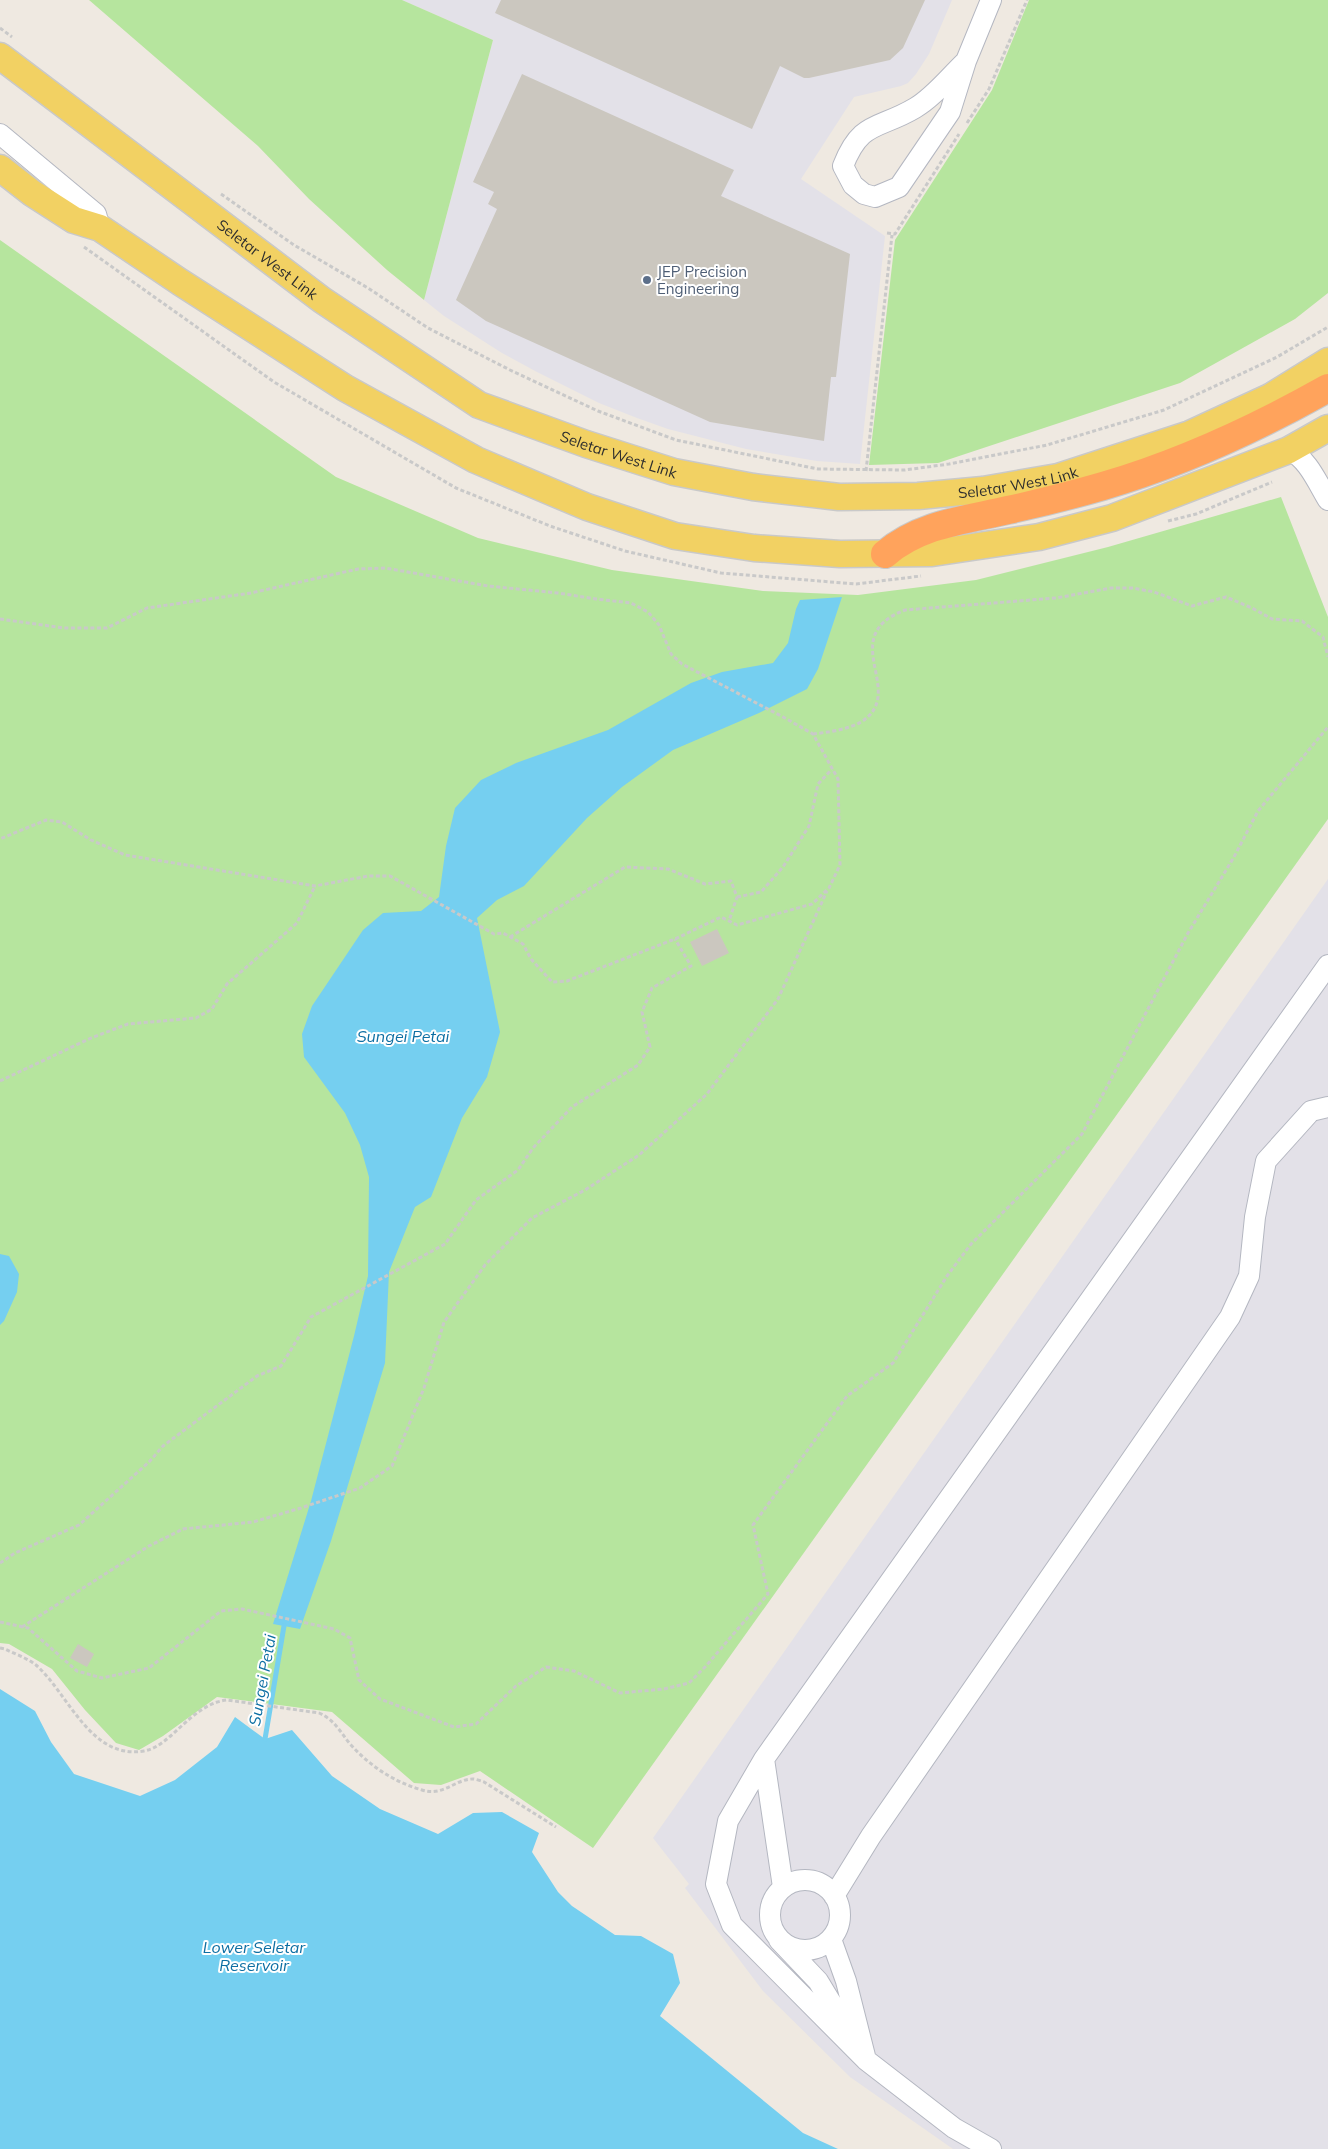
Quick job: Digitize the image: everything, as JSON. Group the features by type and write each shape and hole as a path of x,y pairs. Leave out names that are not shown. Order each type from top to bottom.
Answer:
{"highway":[{"path":"885,554 906,539 927,528 1035,504 1160,468 1255,426 1328,388"}],"main road":[{"name":"Seletar West Link","path":"10,49 322,300 479,405 586,444 674,472 753,487 839,497 918,496 983,490 1058,477 1190,434 1270,397 1328,362"},
{"path":"0,168 32,193 74,220 100,228 345,388 476,460 587,508 675,536 754,548 840,554 932,553 1039,537 1112,518 1289,450 1328,428"}],"street":[{"path":"966,61 916,108 866,130 854,142 843,166 853,185 864,194 875,197 899,187 950,112 966,61 991,0"},
{"path":"0,134 96,214 100,228"},
{"path":"1289,450 1297,453 1306,463 1328,500"},
{"path":"991,2149 954,2128 866,2060 732,1925 716,1884 728,1821 764,1759 1327,968"},
{"path":"834,1896 871,1836 1230,1317 1248,1276 1255,1216 1266,1161 1311,1112 1328,1106"},
{"path":"764,1759 783,1887"},
{"path":"779,1940 788,1947 811,1950 822,1946 831,1939 837,1929 840,1918 839,1906 834,1896 826,1887 810,1881 793,1882 783,1887 775,1896 771,1907 770,1919 772,1930 779,1940 818,1981 866,2060"},
{"path":"831,1939 846,1980 866,2060"}],"path":[{"path":"0,28 10,49"},
{"path":"215,190 294,245 368,288 428,328 510,370 598,411 676,440 818,469 904,470 949,464 1047,444 1164,410 1277,357 1328,327"},
{"path":"866,471 892,235"},
{"path":"0,619 64,628 107,628 147,608 251,593 358,570 384,568 488,586 632,603 648,612 659,625 671,654 682,664 812,734 838,779 840,865 778,999 707,1094 639,1155 585,1190 532,1218 485,1265 444,1322 424,1388 392,1466 360,1488 301,1508 253,1522 183,1529 149,1546 22,1627"},
{"path":"812,734 841,730 862,721 875,708 879,692 872,640 879,625 892,615 905,610 1056,598 1110,588 1133,588 1154,592 1192,606 1226,597 1272,619 1302,621 1323,637 1328,657"},
{"path":"0,1622 28,1628 77,1671 102,1678 149,1668 221,1611 242,1610 334,1629 350,1638 359,1680 380,1699 454,1727 476,1724 516,1686 546,1667 574,1671 620,1693 664,1689 689,1683 768,1594 753,1525 847,1396 893,1363 947,1276 972,1244 1082,1134 1188,933 1234,857 1258,811 1328,728"},
{"path":"737,897 761,892 783,867 809,826 818,784 832,769"},
{"path":"0,839 46,820 62,822 91,840 125,855 315,886 368,876 390,876 494,934 503,933 523,944 531,959 552,982 566,982 675,939 721,916 737,925 812,904 829,888"},
{"path":"510,937 625,867 668,869 705,884 731,881 737,897 729,921"},
{"path":"0,1081 90,1038 128,1024 196,1018 212,1009 227,984 297,923 315,886"},
{"path":"0,1563 15,1553 79,1525 149,1462 163,1446 257,1376 280,1366 311,1317 351,1297 445,1244 476,1200 518,1170 533,1148 572,1108 638,1065 650,1047 642,1012 652,988 691,966 675,939"},
{"path":"0,1648 34,1664 58,1688 82,1724 104,1743 122,1751 145,1751 159,1744 202,1709 214,1702 227,1700 319,1713 330,1718 352,1746 374,1766 394,1779 424,1791 443,1791 472,1779 498,1789 556,1827"}],"shaded area":[{"path":"402,0 952,0 929,54 916,74 908,83 901,86 854,97 801,179 885,236 860,464 817,461 746,449 668,429 637,418 599,403 502,353 444,316 424,300 493,40"},
{"path":"1328,879 1328,2149 953,2149 850,2077 763,1991 685,1888 689,1884 653,1838"}],"green space":[{"path":"89,0 402,0 493,40 424,300 387,270 309,199 258,146"},
{"path":"1029,0 1328,0 1328,293 1295,319 1180,383 938,463 869,465 895,240 992,90"},
{"path":"0,240 336,477 478,538 612,570 763,591 858,595 976,580 1108,547 1281,497 1328,617 1328,819 593,1848 480,1771 441,1785 414,1783 332,1712 217,1697 163,1736 139,1750 116,1743 85,1710 52,1669 9,1644 0,1643"}],"water":[{"name":"Sungei Petai","path":"842,597 818,669 807,689 759,713 673,750 622,787 587,818 524,886 497,900 477,918 500,1032 487,1077 462,1118 431,1197 415,1207 389,1272 385,1363 331,1541 300,1629 273,1624 311,1501 368,1276 369,1177 360,1145 345,1113 304,1057 302,1034 312,1006 363,930 383,913 421,911 439,897 446,846 455,808 481,780 516,763 608,730 691,683 722,672 773,663 788,643 800,600"},
{"path":"0,1254 9,1256 19,1274 17,1292 4,1321 0,1325"},
{"name":"Lower Seletar Reservoir","path":"0,1689 35,1711 51,1742 74,1774 140,1796 175,1780 217,1747 235,1717 265,1739 292,1730 332,1776 380,1809 438,1834 473,1813 502,1812 539,1833 532,1852 558,1892 572,1906 615,1935 641,1936 673,1954 680,1983 660,2016 803,2133 838,2149 0,2149"}],"building":[{"path":"501,0 925,0 903,48 890,60 809,78 804,78 780,66 752,129 495,13"},
{"path":"522,74 734,170 721,196 850,254 836,377 831,377 824,441 710,422 486,321 456,300 497,209 488,204 494,192 473,182"},
{"path":"717,929 729,953 702,966 690,942"},
{"path":"78,1644 94,1654 87,1667 70,1658"}],"waterway":[{"name":"Sungei Petai","path":"265,1739 284,1626"}],"place":[{"name":"JEP Precision Engineering","path":"647,280"}]}
